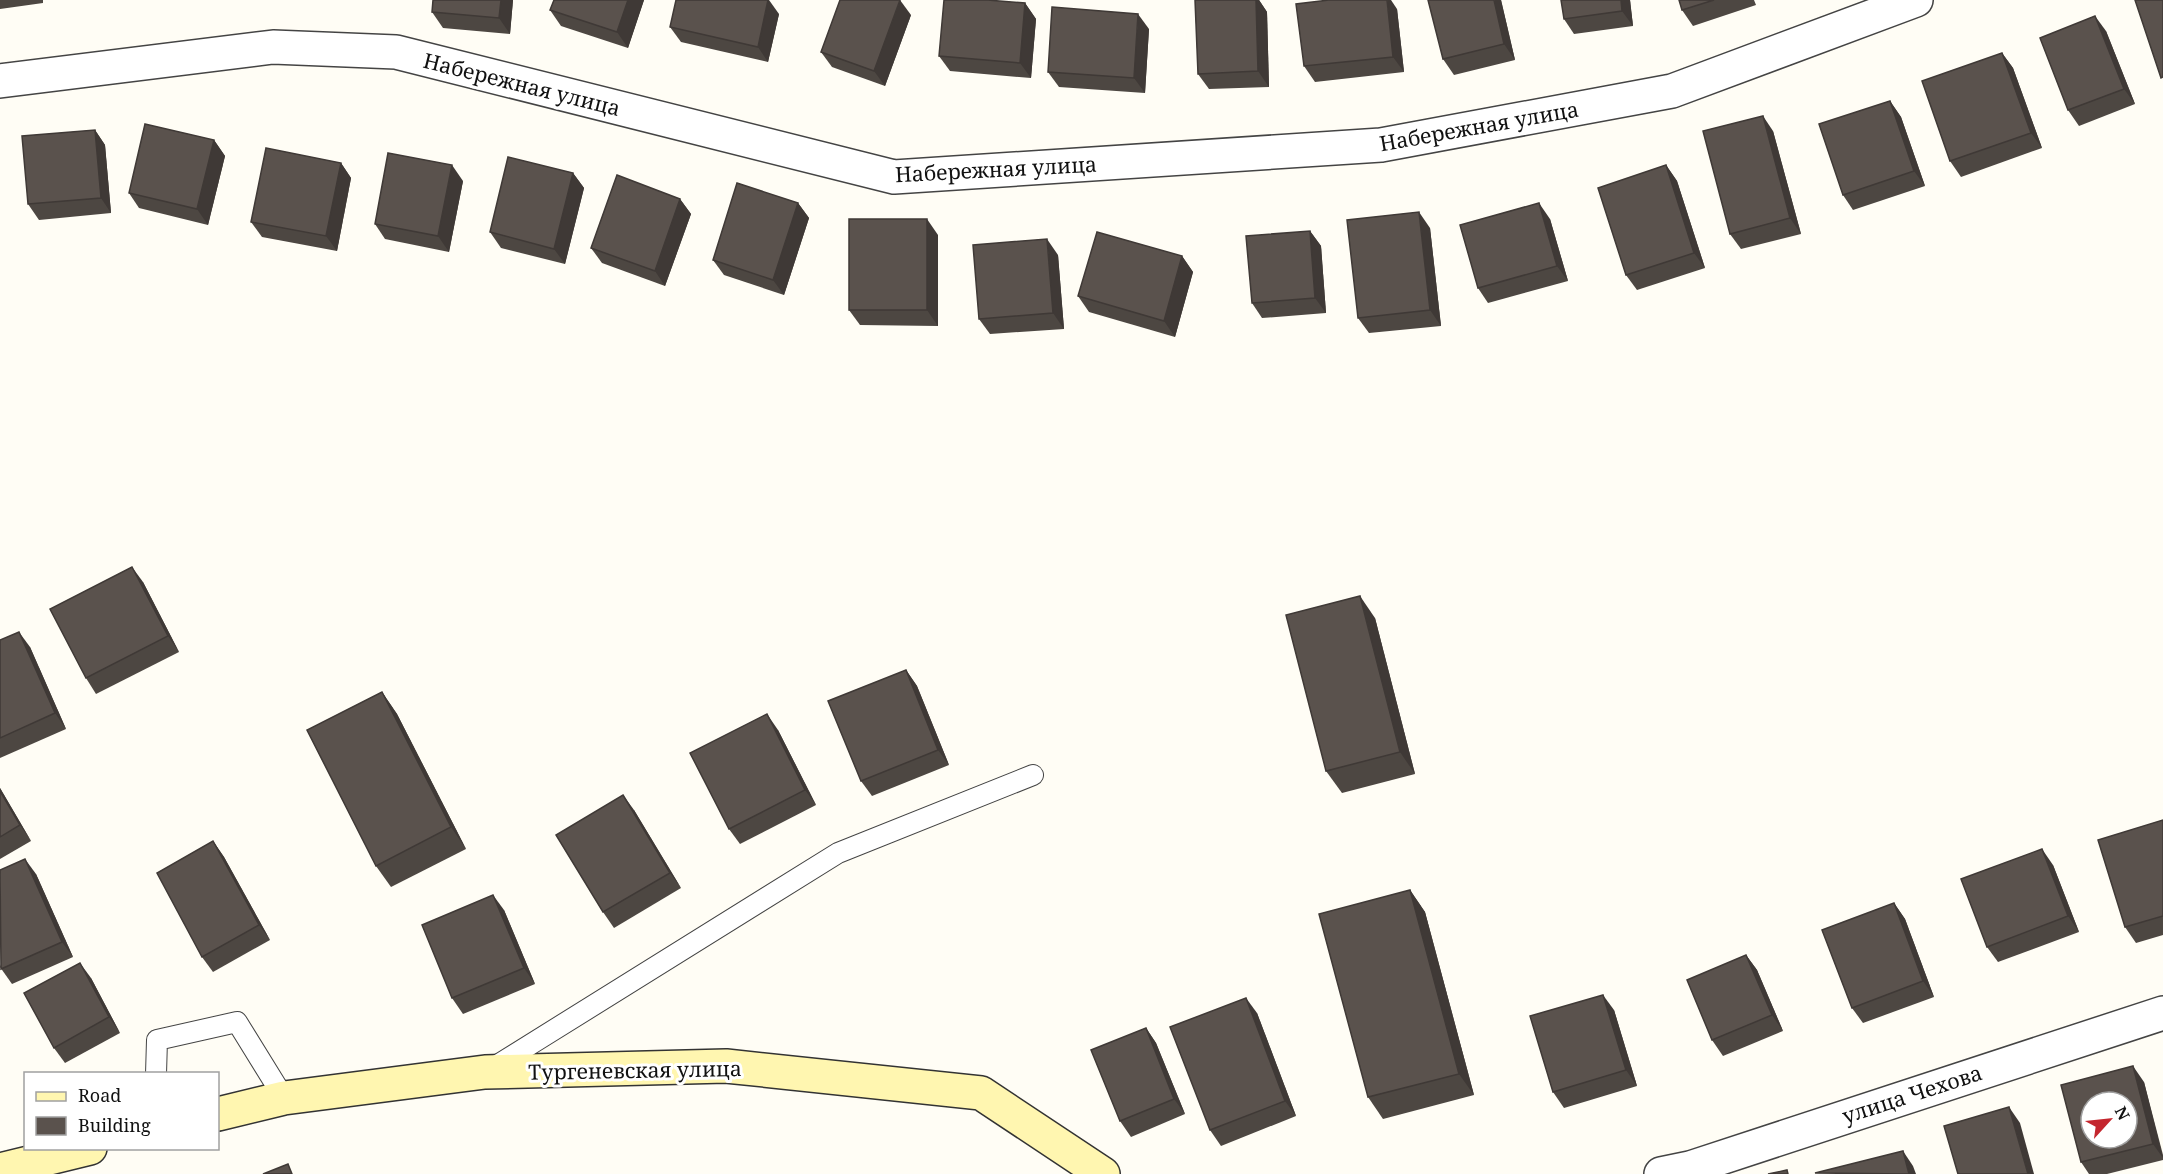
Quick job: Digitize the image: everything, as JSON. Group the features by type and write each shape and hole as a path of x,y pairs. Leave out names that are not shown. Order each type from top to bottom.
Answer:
{"street":[{"name":"Набережная улица","path":"0,81 273,47 396,52 894,177 1381,145 1672,91 1916,0"},
{"name":"улица Чехова","path":"1661,1174 1690,1168 2163,1013"},
{"name":"Тургеневская улица","path":"219,1114 284,1098 485,1072 726,1066 981,1093 1103,1174"},
{"path":"0,1170 86,1150"}],"lane":[{"path":"485,1072 838,853 1033,775"},
{"path":"156,1072 158,1040 237,1022 284,1098"}],"building":[{"path":"433,0 501,0 499,18 432,12"},
{"path":"554,0 628,0 617,32 550,10"},
{"path":"676,0 768,0 758,47 670,27"},
{"path":"840,0 900,0 874,71 821,52"},
{"path":"944,0 1025,3 1020,63 939,56"},
{"path":"1195,0 1256,0 1258,71 1198,74"},
{"path":"1329,0 1387,0 1393,57 1304,66 1296,4"},
{"path":"1428,0 1494,0 1504,44 1443,59"},
{"path":"1561,0 1621,0 1622,11 1564,19"},
{"path":"1679,0 1714,0 1682,10"},
{"path":"2135,0 2163,0 2163,77 2161,78"},
{"path":"1052,7 1138,14 1134,78 1048,72"},
{"path":"2095,16 2124,89 2068,110 2040,38"},
{"path":"2002,53 2031,133 1950,161 1922,81"},
{"path":"1890,101 1914,171 1843,195 1819,124"},
{"path":"1763,116 1790,218 1730,234 1703,131"},
{"path":"145,124 214,140 197,209 129,193"},
{"path":"95,130 101,198 28,204 22,136"},
{"path":"266,148 341,163 326,236 251,222"},
{"path":"388,153 452,165 438,236 375,224"},
{"path":"508,157 573,173 554,249 490,232"},
{"path":"1666,165 1694,253 1626,275 1598,188"},
{"path":"617,175 680,199 655,271 591,248"},
{"path":"737,183 798,203 773,280 713,260"},
{"path":"1539,203 1557,266 1478,288 1460,225"},
{"path":"1419,212 1430,310 1358,318 1347,220"},
{"path":"849,219 927,219 927,310 849,310"},
{"path":"1310,231 1315,298 1252,303 1246,236"},
{"path":"1097,232 1182,256 1164,321 1078,296"},
{"path":"1047,239 1053,313 979,319 973,245"},
{"path":"132,567 168,636 86,678 50,609"},
{"path":"1360,596 1400,752 1326,771 1286,615"},
{"path":"19,632 55,713 0,738 0,640"},
{"path":"906,670 938,750 861,781 828,701"},
{"path":"382,692 451,827 376,866 307,730"},
{"path":"767,714 805,790 729,829 690,753"},
{"path":"0,791 20,825 0,837"},
{"path":"623,795 670,873 603,912 556,835"},
{"path":"2163,820 2163,916 2125,927 2098,840"},
{"path":"213,841 259,925 202,957 157,873"},
{"path":"2042,849 2068,916 1987,947 1961,879"},
{"path":"25,859 62,942 1,969 0,870"},
{"path":"1410,890 1459,1074 1368,1097 1319,914"},
{"path":"493,895 524,968 452,998 422,925"},
{"path":"1894,903 1923,981 1852,1008 1822,930"},
{"path":"1746,955 1772,1015 1712,1040 1687,980"},
{"path":"80,963 109,1017 54,1048 24,993"},
{"path":"1603,995 1626,1070 1553,1092 1530,1016"},
{"path":"1246,998 1285,1101 1210,1130 1170,1027"},
{"path":"1146,1028 1174,1099 1120,1121 1091,1050"},
{"path":"2133,1066 2153,1144 2139,1148 2139,1090 2079,1090 2079,1150 2129,1150 2081,1162 2061,1085"},
{"path":"2009,1107 2028,1174 1958,1174 1944,1126"},
{"path":"1903,1151 1909,1174 1815,1173"},
{"path":"288,1164 292,1174 263,1174"},
{"path":"1787,1170 1788,1174 1768,1174"}]}
